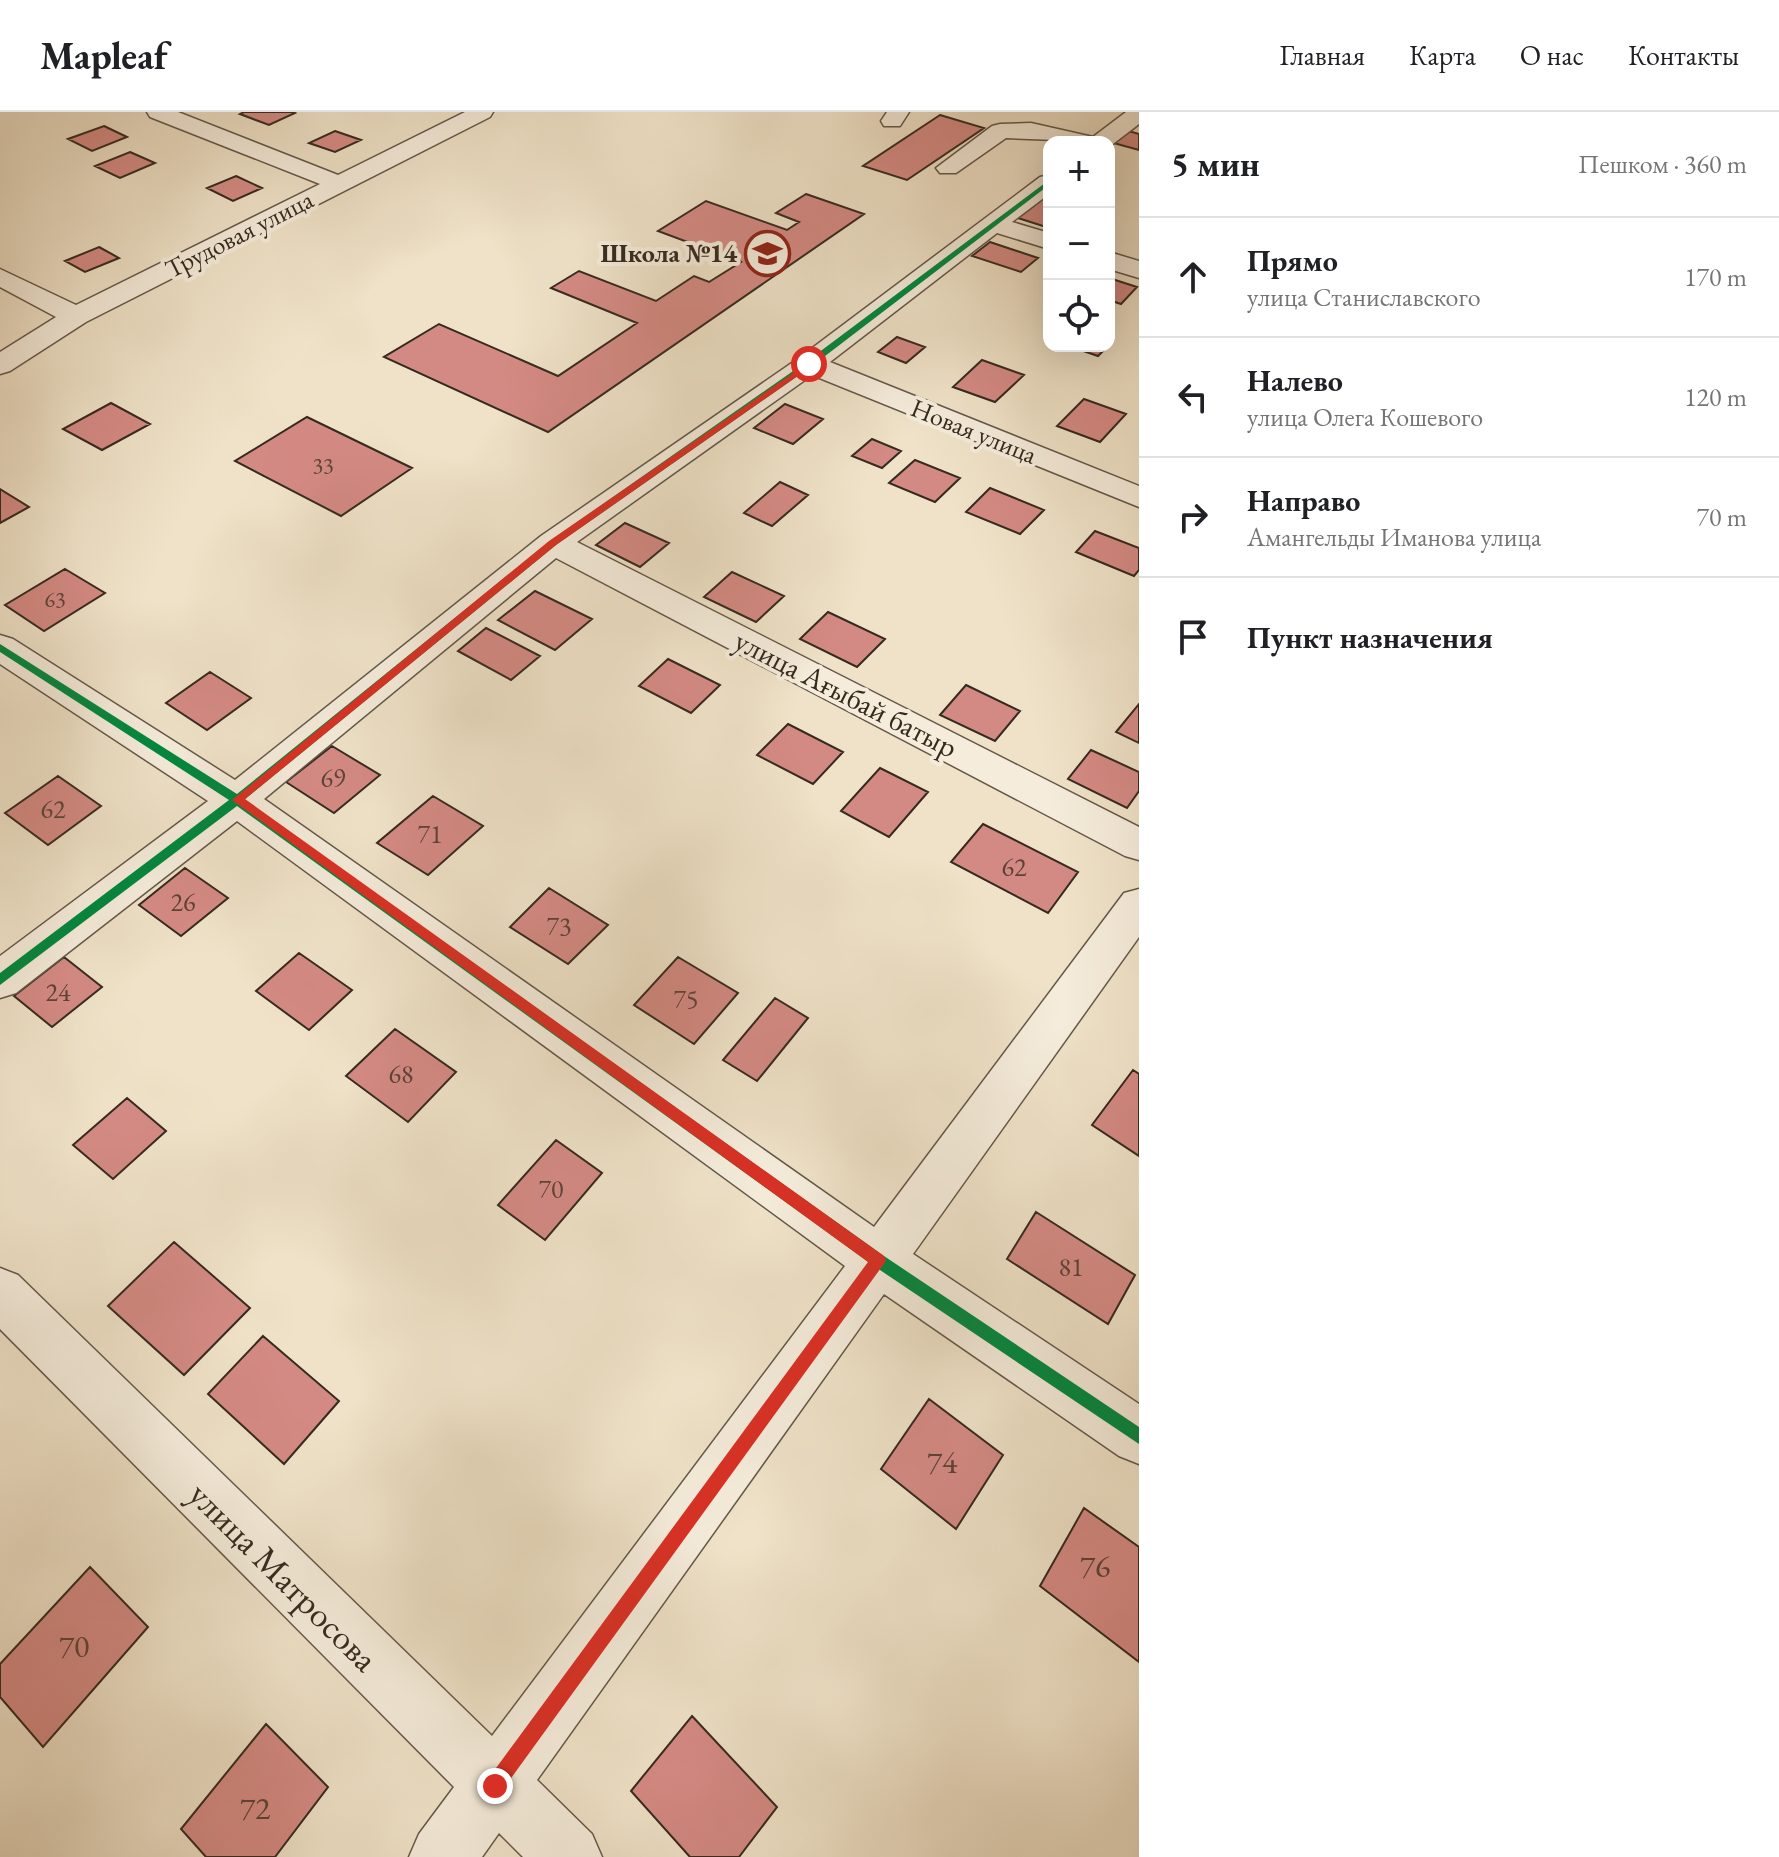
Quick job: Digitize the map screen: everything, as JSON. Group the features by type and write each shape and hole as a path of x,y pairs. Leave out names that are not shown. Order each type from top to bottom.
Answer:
{"street":[{"path":"158,112 338,183"},
{"name":"Трудовая улица","path":"0,365 76,316 482,112"},
{"path":"1109,136 1139,113"},
{"path":"948,168 1000,131 1031,130 1058,136"},
{"path":"0,980 237,800 553,543 809,364 1043,186"},
{"path":"993,224 1043,239"},
{"path":"1115,262 1139,270"},
{"path":"0,277 76,316"},
{"name":"Новая улица","path":"809,364 1139,497"},
{"name":"улица Ағыбай батыр","path":"553,543 1139,845"},
{"path":"0,647 237,800 879,1261 1139,1436"},
{"path":"442,1857 1139,905"},
{"name":"улица Матросова","path":"0,1293 569,1857"}],"building":[{"path":"295,113 269,125 240,114"},
{"path":"940,115 984,128 907,180 863,166"},
{"path":"104,126 127,137 92,151 68,139"},
{"path":"1125,130 1139,134 1139,150 1115,143 1115,138"},
{"path":"335,131 361,140 335,152 309,143"},
{"path":"130,152 155,163 120,178 95,166"},
{"path":"236,176 262,188 233,201 207,188"},
{"path":"806,194 864,214 548,432 384,357 439,324 558,376 637,323 551,288 579,271 656,301 694,276 709,282 741,262 658,231 706,201 787,230 799,222 776,213"},
{"path":"1043,199 1043,226 1018,218"},
{"path":"990,242 1038,258 1021,272 972,256"},
{"path":"99,247 119,258 85,272 65,261"},
{"path":"1115,280 1137,287 1121,304 1115,302"},
{"path":"897,337 925,347 906,363 878,352"},
{"path":"982,360 1024,375 995,402 953,387"},
{"path":"1084,399 1126,414 1100,442 1057,426"},
{"path":"111,403 150,424 102,450 63,429"},
{"path":"785,404 823,419 793,444 754,428"},
{"path":"307,417 412,468 341,516 235,461"},
{"path":"872,439 901,451 882,468 852,456"},
{"path":"915,460 960,478 935,502 889,483"},
{"path":"780,482 808,495 772,526 744,513"},
{"path":"990,488 1044,510 1020,534 966,512"},
{"path":"0,489 29,507 0,523"},
{"path":"625,523 669,543 640,567 596,545"},
{"path":"1095,531 1139,548 1139,570 1134,576 1076,552"},
{"path":"65,569 105,593 44,631 5,605"},
{"path":"732,572 784,596 756,622 704,597"},
{"path":"535,591 592,619 555,650 498,620"},
{"path":"828,612 885,639 857,667 800,639"},
{"path":"486,628 540,656 511,680 458,651"},
{"path":"668,659 720,685 691,713 639,686"},
{"path":"210,672 251,698 207,730 166,703"},
{"path":"966,685 1020,711 995,741 940,715"},
{"path":"1139,704 1139,743 1116,732"},
{"path":"788,724 843,752 813,784 757,755"},
{"path":"332,746 380,775 334,813 286,782"},
{"path":"1091,750 1139,772 1139,791 1127,808 1068,779"},
{"path":"880,768 928,792 889,837 841,811"},
{"path":"58,776 101,806 48,845 5,813"},
{"path":"433,796 483,826 428,875 377,843"},
{"path":"983,824 1078,872 1048,913 951,862"},
{"path":"185,868 228,898 181,936 139,905"},
{"path":"549,888 608,925 568,964 510,927"},
{"path":"299,953 352,990 309,1030 256,991"},
{"path":"64,957 102,987 52,1027 14,996"},
{"path":"678,957 738,993 694,1044 634,1005"},
{"path":"775,998 808,1018 757,1081 723,1060"},
{"path":"395,1029 456,1072 408,1122 346,1076"},
{"path":"1133,1070 1139,1074 1139,1156 1092,1125"},
{"path":"127,1098 166,1131 113,1179 73,1145"},
{"path":"556,1140 602,1173 545,1240 498,1205"},
{"path":"1036,1212 1135,1275 1108,1324 1007,1259"},
{"path":"174,1242 250,1308 184,1375 108,1306"},
{"path":"263,1336 339,1401 284,1464 208,1394"},
{"path":"929,1399 1003,1455 956,1529 881,1469"},
{"path":"1084,1508 1139,1547 1139,1662 1040,1586"},
{"path":"90,1567 148,1627 43,1747 0,1697 0,1664"},
{"path":"692,1716 777,1807 739,1857 690,1857 631,1791"},
{"path":"266,1724 328,1787 275,1857 206,1857 181,1829"}],"cycle path":[{"path":"0,980 237,800 553,543 809,364 1043,187"},
{"path":"0,647 237,800 879,1261 1139,1436"}],"place":[{"name":"Школа №14","path":"768,253"}],"route":[{"path":"495,1786 879,1261 237,800 553,543 809,364"}]}
